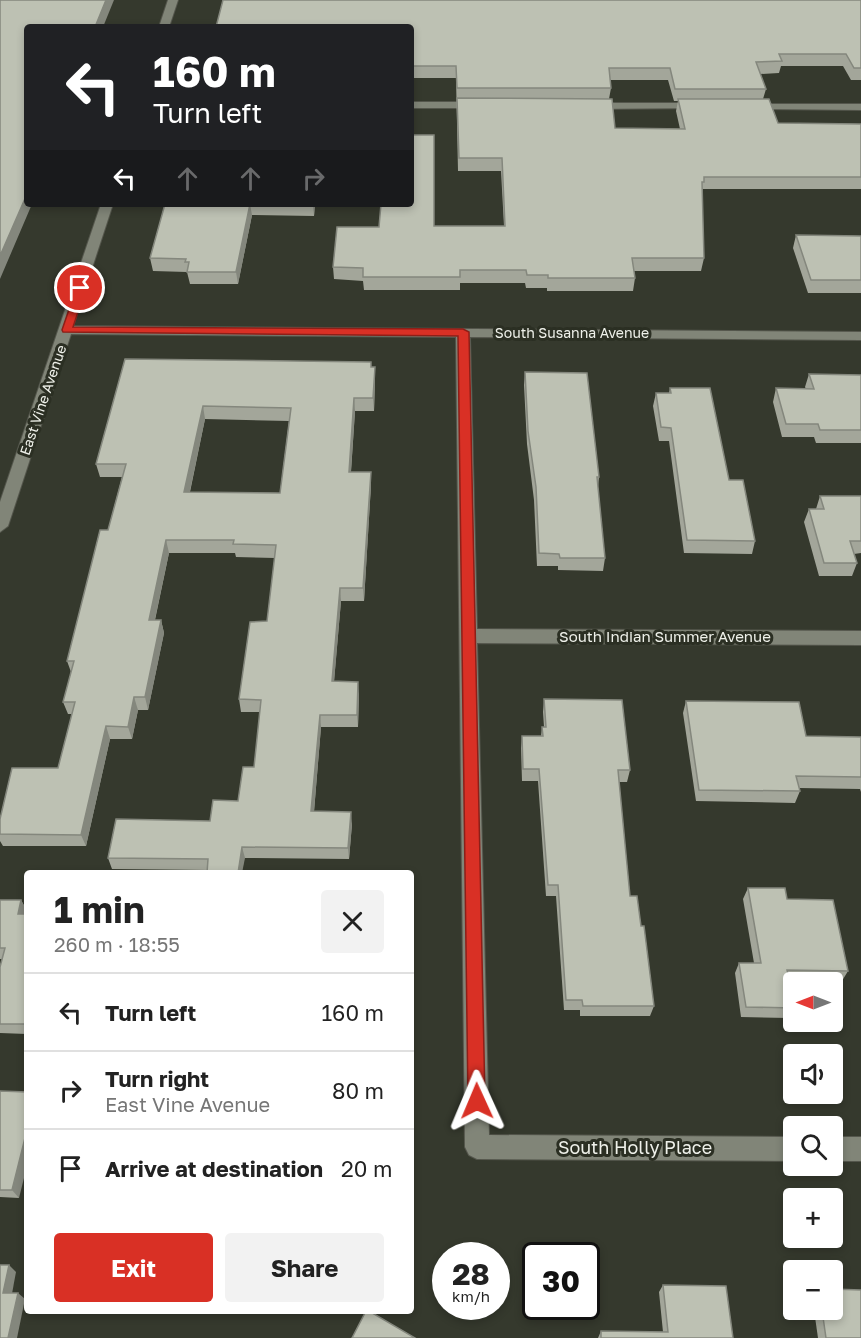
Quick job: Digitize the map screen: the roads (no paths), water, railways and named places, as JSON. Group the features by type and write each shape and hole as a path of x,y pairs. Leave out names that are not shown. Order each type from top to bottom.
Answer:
{"street":[{"path":"165,24 173,0"},
{"path":"414,105 493,105"},
{"path":"575,106 717,106"},
{"path":"741,106 861,107"},
{"name":"East Vine Avenue","path":"0,526 106,207"},
{"name":"South Susanna Avenue","path":"67,330 861,336"},
{"path":"463,332 469,636"},
{"name":"South Indian Summer Avenue","path":"469,636 861,638"},
{"name":"South Holly Place","path":"469,636 477,1147 783,1149"},
{"path":"843,1149 861,1149"}]}
